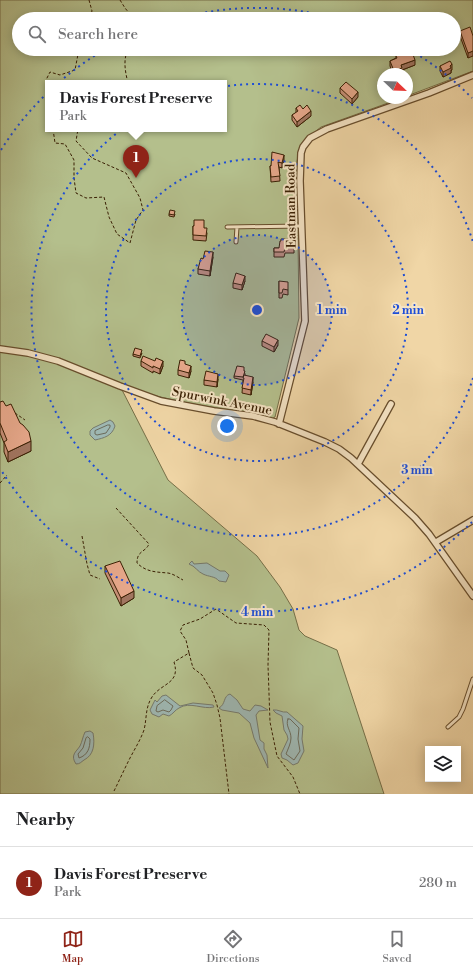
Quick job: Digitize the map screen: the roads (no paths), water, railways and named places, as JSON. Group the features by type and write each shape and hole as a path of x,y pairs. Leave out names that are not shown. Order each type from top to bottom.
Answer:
{"street":[{"name":"Eastman Road","path":"279,424 305,320 300,181 301,153 303,147 310,138 326,129 428,93 473,75"},
{"name":"Spurwink Avenue","path":"0,349 28,353 58,361 161,401 253,416 279,424 339,449 358,464 415,518 436,542 473,596"},
{"path":"358,464 391,404"},
{"path":"436,542 473,520"}],"lane":[{"path":"227,227 302,226"},
{"path":"236,242 237,227"},
{"path":"448,726 463,710 473,679"}],"water":[{"path":"110,420 115,426 110,434 95,440 90,435 90,431 93,428"},
{"path":"192,561 194,564 207,563 220,571 225,571 229,575 226,582 219,581 216,578 201,573 189,564"},
{"path":"230,694 237,700 243,709 250,711 255,705 261,706 268,710 259,711 256,715 260,740 264,743 264,749 267,755 268,768 254,738 250,723 239,713 222,710 219,708 223,704 226,696"},
{"path":"166,695 180,706 193,703 213,705 214,707 210,708 188,705 179,708 169,716 163,714 159,717 152,714 150,710 155,700 157,702 162,696"},
{"path":"273,710 287,712 303,726 302,739 304,751 298,763 293,765 282,758 281,754 288,739 284,730 282,716"},
{"path":"90,731 93,733 94,737 92,752 87,758 76,764 74,761 74,754 80,746 85,732"}],"place":[{"name":"Davis Forest Preserve","path":"136,178"}]}
